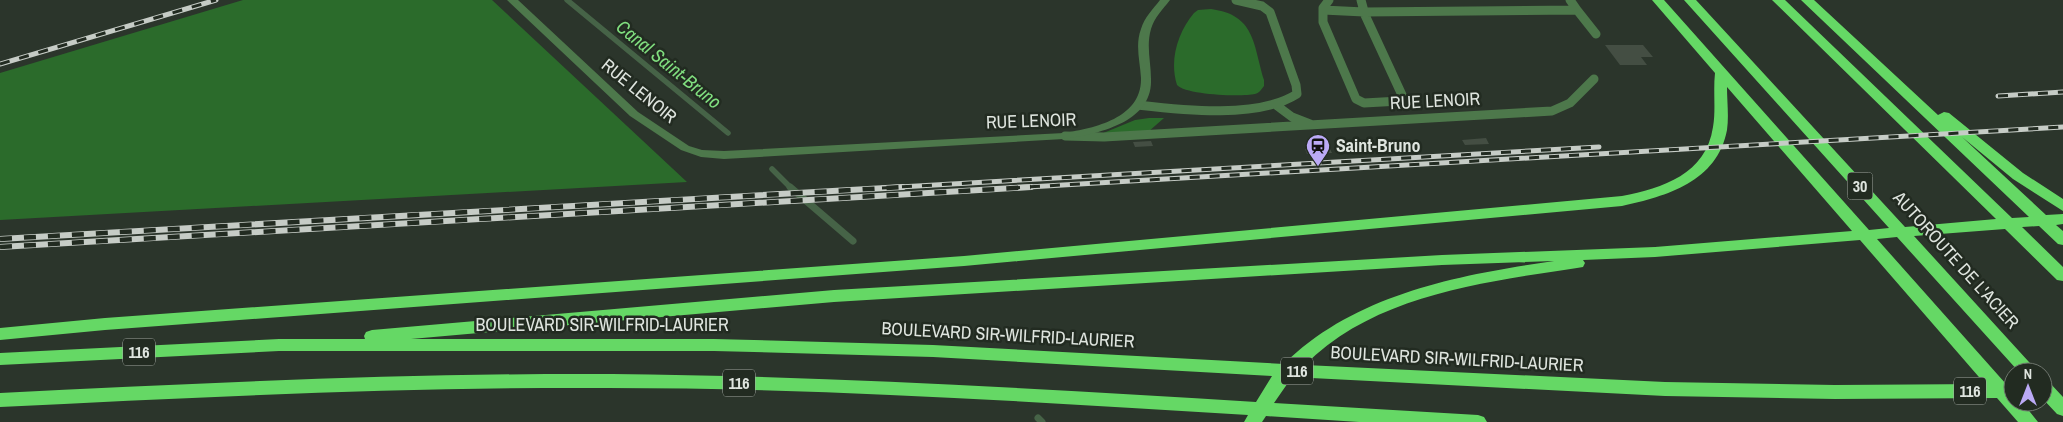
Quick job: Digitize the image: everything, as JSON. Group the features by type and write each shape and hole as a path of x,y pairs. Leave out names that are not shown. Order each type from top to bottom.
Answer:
{"highway":[{"path":"1658,0 2028,422"},
{"name":"AUTOROUTE DE L'ACIER","path":"1690,0 2021,362"},
{"path":"1778,0 2063,276"},
{"path":"1807,0 2063,240"},
{"path":"1865,53 2012,172 2063,206"},
{"path":"0,334 105,324 964,261 1622,201 1657,193 1680,184 1693,176 1709,159 1720,130 1719,90 1722,72"},
{"path":"279,345 824,296 1423,261 1655,252 2059,221"},
{"path":"1253,422 1270,390 1300,358 1336,331 1374,312 1435,289 1477,279 1655,252"},
{"name":"BOULEVARD SIR-WILFRID-LAURIER","path":"0,359 279,345 686,344 1053,356 1553,385 1755,391 2003,391"},
{"name":"116","path":"0,400 322,385 466,381 637,381 956,391 1478,422"},
{"path":"2053,399 2063,409"}],"street":[{"name":"RUE LENOIR","path":"512,0 634,114 676,143 701,154 724,155 1064,136"},
{"path":"1064,136 1089,131 1115,121 1138,105 1143,98 1146,86 1143,49 1146,28 1165,0"}],"lane":[{"path":"1138,105 1185,109 1276,105 1293,98 1298,89 1273,17 1262,6 1236,0"},
{"path":"1329,0 1323,10 1323,22 1356,98 1364,103 1400,101 1402,95 1364,12 1361,0"},
{"path":"1570,0 1596,34"},
{"path":"1323,10 1364,12 1577,10"},
{"name":"RUE LENOIR","path":"1064,136 1104,137 1556,111 1570,105 1594,79"},
{"path":"1276,105 1299,120 1319,125"}],"green space":[{"path":"243,0 492,0 687,182 0,220 0,73"},
{"path":"1211,9 1236,17 1250,33 1264,80 1264,86 1258,93 1238,95 1202,93 1177,85 1174,66 1175,56 1176,47 1183,29 1198,10"},
{"path":"1164,118 1148,132 1101,134 1135,120"}],"building":[{"path":"1605,45 1643,45 1653,57 1641,57 1647,65 1620,65"},
{"path":"1486,138 1489,144 1465,145 1462,140"},
{"path":"1151,141 1153,146 1135,147 1133,142"},
{"path":"1329,147 1332,153 1307,154 1305,149"}],"waterway":[{"name":"Canal Saint-Bruno","path":"567,0 728,133"},
{"name":"Canal Saint-Bruno","path":"772,169 790,187"},
{"name":"Canal Saint-Bruno","path":"790,187 853,241"},
{"name":"Canal Saint-Bruno","path":"1038,418 1042,422"}],"railway":[{"path":"0,64 216,0"},
{"path":"1998,96 2063,92"},
{"path":"1010,188 2063,127"},
{"path":"882,188 1599,147"},
{"path":"0,239 903,187"},
{"path":"0,247 1031,187"}],"place":[{"name":"Saint-Bruno","path":"1318,167"}]}
